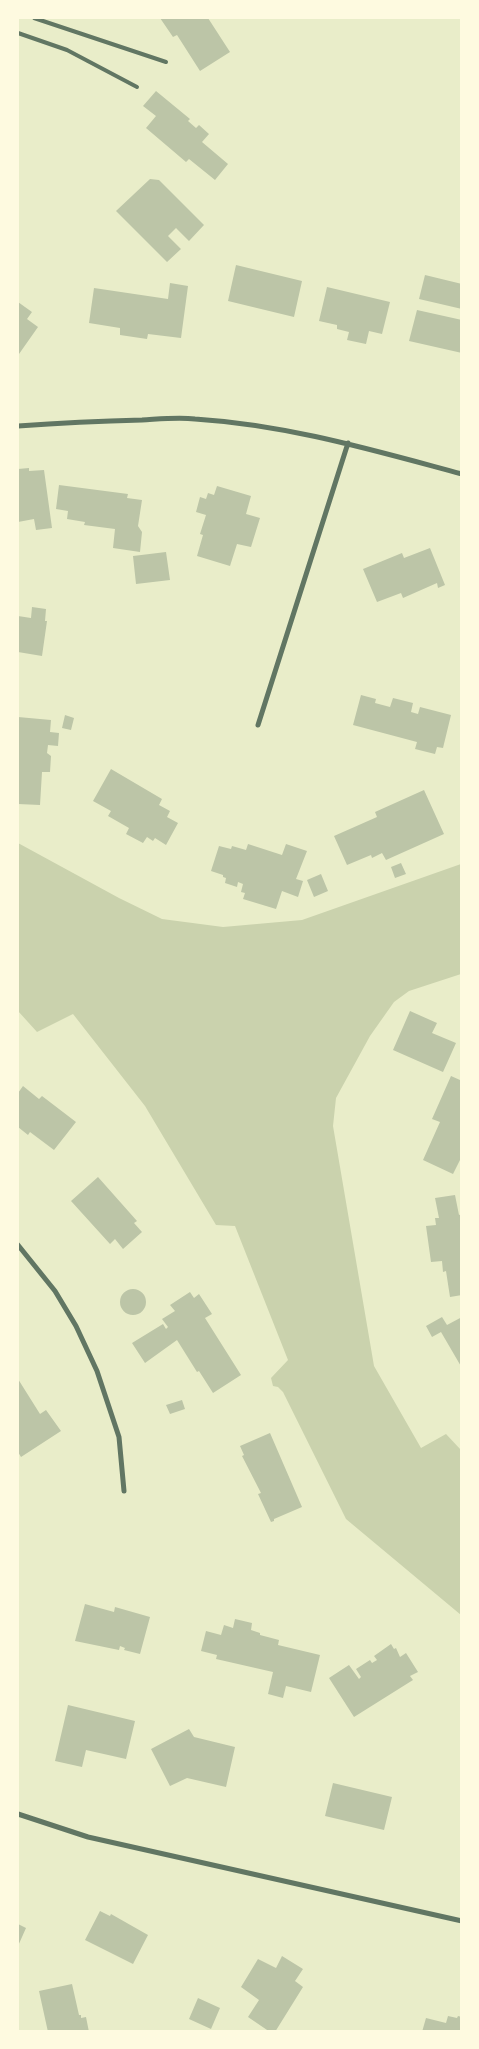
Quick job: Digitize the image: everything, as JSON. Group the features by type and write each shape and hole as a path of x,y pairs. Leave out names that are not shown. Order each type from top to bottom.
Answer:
{"street":[{"path":"18,426 92,421 193,418 245,423 348,443 462,474"},
{"path":"258,725 348,443"},
{"path":"18,1245 55,1291 76,1326 97,1371 118,1437 124,1491"},
{"path":"18,1814 88,1837 462,1920"}],"lane":[{"path":"34,18 166,62"},
{"path":"18,33 67,50 137,87"}],"green space":[{"path":"18,843 162,919 223,927 302,920 461,864 461,974 409,991 394,1002 370,1036 336,1098 333,1126 374,1366 421,1448 446,1434 461,1450 461,1615 346,1519 283,1392 278,1387 273,1386 271,1378 288,1360 235,1226 216,1225 145,1106 73,1014 37,1032 18,1011"}],"building":[{"path":"160,18 208,18 230,52 200,71 177,35 173,37"},
{"path":"156,91 190,119 188,121 196,128 199,125 209,134 202,142 228,164 215,180 189,159 186,162 146,128 156,116 143,106"},
{"path":"150,179 159,180 204,225 189,241 176,228 168,236 181,249 167,262 116,211"},
{"path":"236,265 302,281 294,317 228,301"},
{"path":"425,275 462,284 462,309 419,299"},
{"path":"170,283 188,286 181,338 148,334 147,339 120,335 120,328 89,323 94,288 168,299"},
{"path":"327,287 390,302 382,334 369,331 366,344 347,340 349,332 337,329 337,325 319,321"},
{"path":"18,302 32,312 27,319 38,327 19,354"},
{"path":"417,310 462,320 462,353 409,341"},
{"path":"29,468 29,471 44,470 52,528 36,530 34,519 18,522 18,469"},
{"path":"59,485 128,494 127,498 142,500 138,526 142,532 140,552 113,548 115,529 84,525 85,522 67,519 68,511 56,509"},
{"path":"217,486 251,496 246,514 260,518 251,547 237,544 230,566 197,556 203,535 200,534 206,515 196,512 200,497 206,499 208,493 214,495"},
{"path":"430,548 445,585 438,588 437,583 403,598 401,593 377,602 363,569 402,553 404,558"},
{"path":"166,552 170,580 136,584 133,556"},
{"path":"32,607 46,609 45,621 47,621 42,656 18,652 18,616 31,618"},
{"path":"361,695 376,699 375,703 390,707 393,698 413,703 411,712 418,714 420,707 451,715 443,748 437,747 435,754 415,749 417,742 353,725"},
{"path":"65,715 74,718 71,730 62,728"},
{"path":"18,717 51,720 50,732 59,733 58,746 48,745 47,753 51,756 50,772 42,772 40,805 18,804"},
{"path":"111,769 162,799 159,805 170,811 167,817 178,823 166,845 155,838 153,841 147,837 143,843 126,834 129,828 108,816 111,811 93,801"},
{"path":"424,790 444,834 386,860 382,853 372,858 371,855 347,865 334,836 377,817 375,812"},
{"path":"248,844 282,855 286,844 307,851 296,879 303,881 298,897 282,891 276,909 243,899 245,893 241,892 243,884 238,882 237,887 225,883 226,878 223,875 211,871 219,846 231,849 232,846 246,850"},
{"path":"401,863 406,874 395,878 391,867"},
{"path":"321,874 328,891 314,897 307,880"},
{"path":"410,1011 437,1023 432,1033 456,1043 443,1072 393,1050"},
{"path":"451,1076 460,1080 462,1076 462,1156 453,1174 423,1160 440,1122 432,1119"},
{"path":"23,1086 39,1099 42,1096 76,1122 54,1150 30,1132 28,1135 18,1127 18,1093"},
{"path":"98,1177 137,1221 134,1223 142,1232 123,1249 115,1239 110,1244 71,1201"},
{"path":"455,1195 459,1215 462,1214 462,1295 450,1297 446,1271 443,1272 442,1261 431,1262 426,1226 436,1225 435,1218 439,1218 435,1198"},
{"path":"133,1289 142,1293 146,1302 142,1311 133,1315 124,1311 120,1302 124,1293"},
{"path":"190,1292 194,1298 199,1294 212,1314 205,1318 241,1375 213,1393 177,1340 145,1363 132,1343 163,1324 166,1329 168,1327 162,1319 175,1311 170,1305"},
{"path":"442,1317 447,1325 462,1317 462,1368 441,1332 432,1337 426,1326"},
{"path":"18,1379 40,1414 46,1410 61,1431 21,1457 18,1452"},
{"path":"182,1400 185,1409 170,1414 166,1405"},
{"path":"270,1433 302,1507 271,1522 258,1494 261,1493 242,1456 244,1455 240,1446"},
{"path":"85,1604 114,1612 115,1607 150,1617 140,1654 124,1650 125,1648 120,1646 119,1650 75,1641"},
{"path":"235,1619 252,1623 251,1630 260,1633 260,1635 279,1640 278,1645 320,1655 311,1692 286,1686 283,1698 268,1694 273,1672 216,1659 217,1655 201,1651 206,1631 221,1635 224,1625 233,1628"},
{"path":"391,1644 394,1649 396,1648 400,1657 406,1653 418,1672 410,1676 413,1680 354,1717 329,1678 349,1665 359,1679 361,1677 356,1669 370,1660 372,1663 377,1660 374,1656"},
{"path":"68,1705 135,1721 126,1759 86,1750 82,1767 55,1761"},
{"path":"189,1729 194,1737 235,1747 226,1787 187,1778 170,1786 151,1749"},
{"path":"333,1783 392,1797 384,1830 325,1816"},
{"path":"100,1911 110,1916 111,1914 148,1935 133,1964 85,1940"},
{"path":"18,1924 26,1928 18,1946"},
{"path":"282,1956 303,1969 295,1981 303,1987 275,2032 270,2032 248,2017 259,2000 241,1987 258,1959 276,1968"},
{"path":"72,1984 79,2015 81,2015 81,2018 86,2017 89,2032 48,2032 39,1991"},
{"path":"198,1998 220,2008 211,2029 189,2019"},
{"path":"448,2016 462,2017 462,2032 422,2032 426,2018 446,2023"}]}
